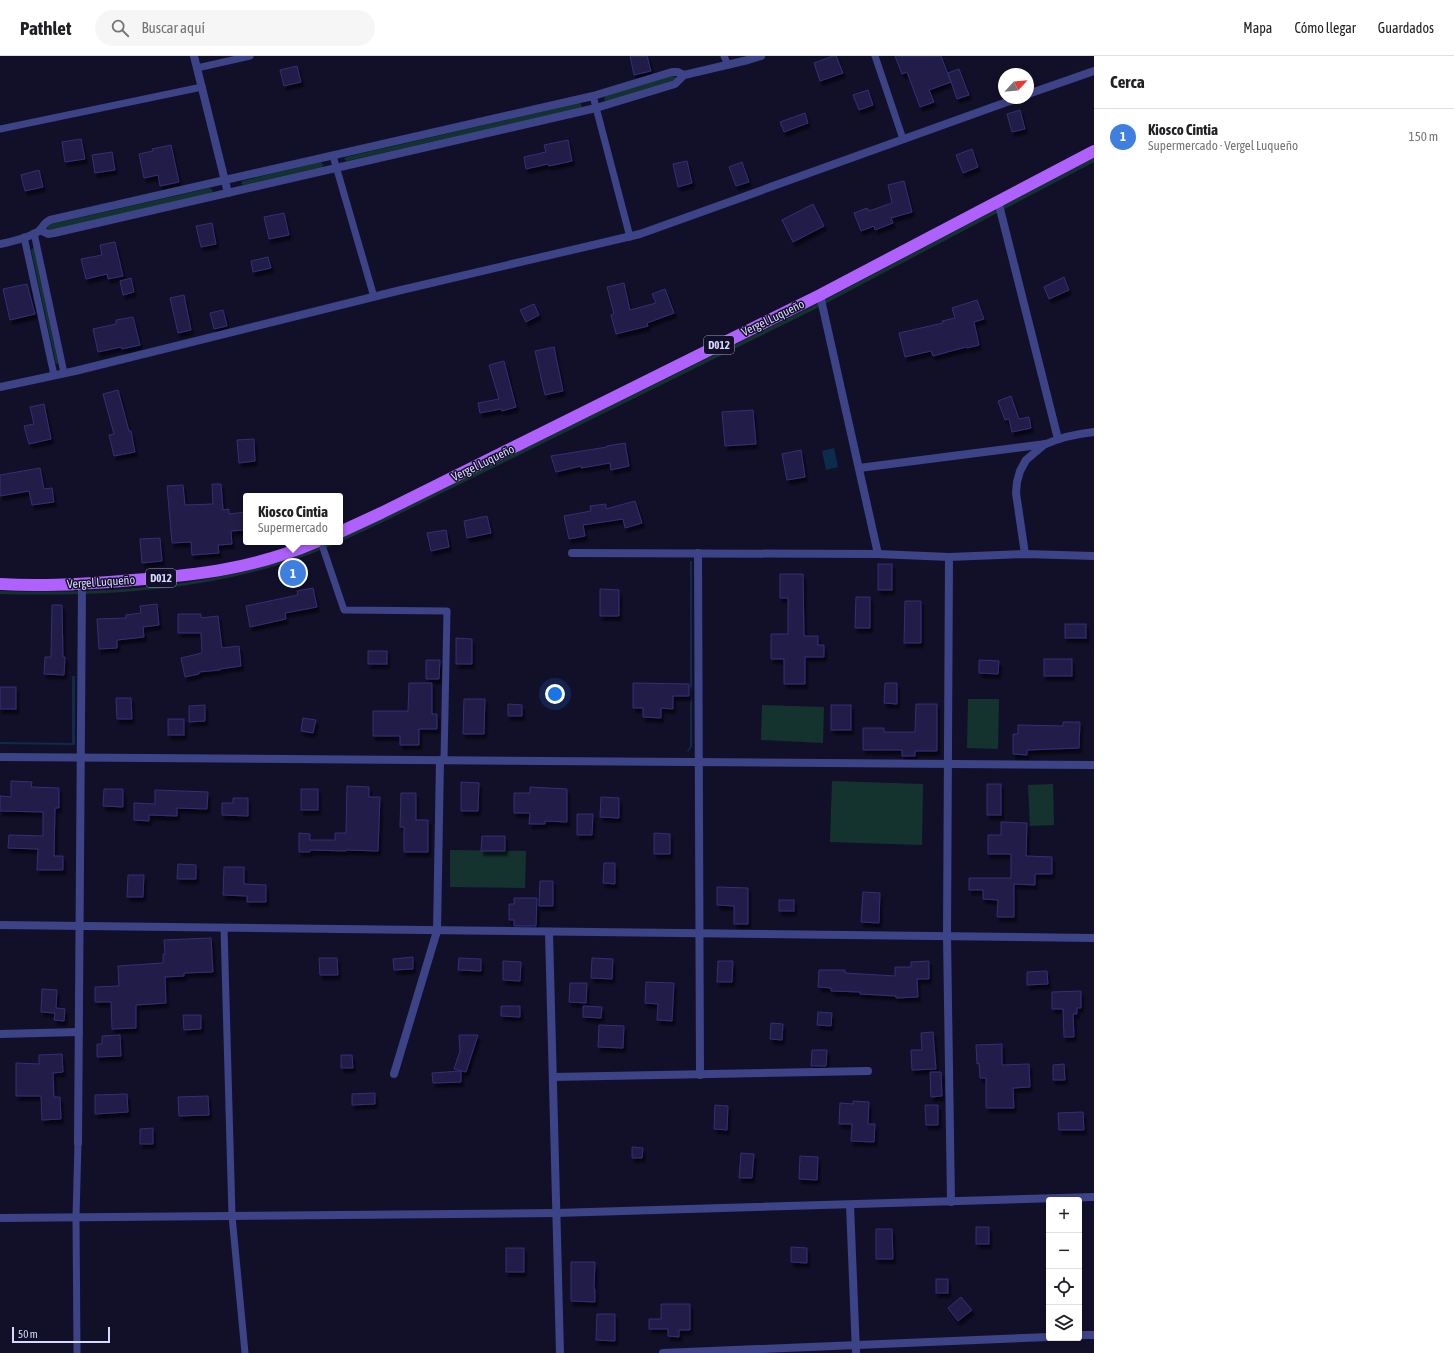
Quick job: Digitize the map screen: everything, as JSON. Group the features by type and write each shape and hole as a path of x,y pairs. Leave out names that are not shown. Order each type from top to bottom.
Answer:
{"main road":[{"name":"Vergel Luqueño","path":"343,531 388,510 820,295 1094,151"},
{"name":"Vergel Luqueño","path":"0,584 82,585 178,576 239,567 296,551 309,545"}],"street":[{"path":"194,56 228,193"},
{"path":"37,231 48,234 54,233 596,108 675,84 684,75 732,61 761,56"},
{"path":"1034,92 1094,70"},
{"path":"0,244 24,237 37,231 50,220 593,96 672,72 678,72 684,75"},
{"path":"0,386 64,374 374,297 630,237 1001,104"},
{"path":"998,201 1058,439"},
{"path":"820,295 878,554"},
{"path":"859,468 1046,444 1072,435 1094,432"},
{"path":"1025,554 1016,493 1017,482 1020,471 1026,460 1046,444"},
{"path":"572,553 878,554 949,556 1025,554 1094,556"},
{"path":"698,553 700,1075"},
{"path":"949,556 947,936 951,1202"},
{"path":"78,1143 82,758 82,585"},
{"path":"0,756 82,758 1094,765"},
{"path":"394,1074 437,931 442,760"},
{"path":"0,926 1094,938"},
{"path":"549,932 560,1353"},
{"path":"0,1034 80,1032"},
{"path":"553,1077 868,1071"},
{"path":"0,1218 556,1213 1094,1197"},
{"path":"850,1205 856,1349"},
{"path":"1082,1335 1094,1335"},
{"path":"663,1353 856,1349 1046,1337"}],"lane":[{"path":"197,68 250,56"},
{"path":"724,56 732,61"},
{"path":"875,56 903,139"},
{"path":"0,129 202,87"},
{"path":"593,96 630,237"},
{"path":"333,156 374,297"},
{"path":"37,231 64,374"},
{"path":"24,237 54,375"},
{"path":"322,545 344,610 447,611 442,760"},
{"path":"224,928 232,1216 245,1353"},
{"path":"77,1353 76,1217 78,1143"}],"green space":[{"path":"674,75 674,80 606,101 604,100 605,96"},
{"path":"580,103 582,106 581,108 347,161 344,159 346,157"},
{"path":"1094,158 1094,162 815,309 343,541 343,537 378,521 813,306"},
{"path":"321,162 323,165 322,167 244,185 241,184 242,181"},
{"path":"210,188 213,191 211,193 49,230 47,228 48,225"},
{"path":"33,248 58,363 56,364 31,250"},
{"path":"324,545 332,545 299,558 258,571 173,587 129,592 86,594 0,594 0,591 84,591 126,589 169,584 212,578 254,569 294,557"},
{"path":"968,699 999,699 998,749 967,748"},
{"path":"762,705 824,707 823,743 761,740"},
{"path":"832,781 923,784 922,845 830,842"},
{"path":"1053,784 1054,825 1030,826 1028,785"},
{"path":"450,850 526,851 525,888 450,887"}],"water":[{"path":"834,448 838,467 826,470 822,451"},
{"path":"690,561 692,561 692,746 687,752 690,746"},
{"path":"72,676 75,676 75,745 0,744 0,742 72,743"}],"building":[{"path":"630,56 647,56 651,71 634,75"},
{"path":"836,56 843,73 820,81 814,63"},
{"path":"895,56 941,56 951,82 929,90 934,102 920,107 907,72 902,74"},
{"path":"297,66 301,82 284,86 280,70"},
{"path":"959,69 969,95 957,99 948,73"},
{"path":"868,90 873,105 859,110 853,95"},
{"path":"1020,110 1025,129 1012,132 1007,114"},
{"path":"805,113 808,123 784,132 780,122"},
{"path":"81,139 85,159 65,162 62,142"},
{"path":"568,140 572,161 526,169 524,157 546,152 544,145"},
{"path":"171,145 179,182 160,186 158,175 144,178 139,154 153,151 152,149"},
{"path":"972,149 978,167 963,173 956,155"},
{"path":"112,152 115,170 95,173 92,155"},
{"path":"687,161 692,183 678,187 673,164"},
{"path":"742,162 749,182 736,186 729,167"},
{"path":"39,170 43,187 25,191 21,175"},
{"path":"904,181 912,212 891,218 893,223 875,230 874,226 861,231 854,213 867,208 869,211 892,203 888,185"},
{"path":"813,204 824,226 793,242 782,220"},
{"path":"284,213 289,235 269,239 264,217"},
{"path":"212,223 216,244 201,247 196,226"},
{"path":"115,242 123,276 108,279 107,274 86,279 81,259 102,255 100,245"},
{"path":"268,257 271,268 253,272 251,261"},
{"path":"1064,277 1069,290 1049,299 1044,287"},
{"path":"131,278 134,292 123,295 120,281"},
{"path":"624,283 630,310 656,303 652,294 665,289 674,313 647,323 648,326 616,334 611,315 614,314 607,287"},
{"path":"27,284 35,314 10,320 3,289"},
{"path":"184,295 191,330 178,333 170,298"},
{"path":"977,300 984,319 974,322 979,345 933,356 931,351 905,357 899,333 943,323 942,321 955,318 952,308"},
{"path":"534,304 539,315 526,322 520,310"},
{"path":"223,310 227,326 214,329 210,313"},
{"path":"133,317 140,345 98,352 93,329 116,324 116,320"},
{"path":"554,347 563,391 545,395 535,351"},
{"path":"504,361 516,407 502,411 501,409 480,413 478,403 499,399 489,365"},
{"path":"118,390 129,431 131,431 135,452 114,456 109,435 114,434 103,394"},
{"path":"1011,396 1019,419 1029,417 1031,428 1012,432 1009,419 1005,420 998,401"},
{"path":"44,404 51,439 29,444 24,426 34,424 30,407"},
{"path":"753,410 756,444 725,446 722,412"},
{"path":"254,439 255,461 239,463 237,440"},
{"path":"625,443 629,466 611,470 610,463 581,468 581,466 556,472 551,456 607,447"},
{"path":"801,450 805,477 787,480 782,454"},
{"path":"40,468 44,489 52,488 54,502 32,505 29,491 0,496 0,475"},
{"path":"212,484 221,484 223,510 229,509 229,514 243,512 243,530 231,531 232,544 218,545 219,553 192,555 191,542 172,543 167,486 183,485 185,505 213,504"},
{"path":"635,501 642,523 625,528 623,519 583,525 585,536 569,539 564,516 591,511 590,506 606,504 606,509"},
{"path":"487,516 491,533 467,538 464,521"},
{"path":"446,530 449,547 431,551 427,533"},
{"path":"160,538 162,561 142,563 140,539"},
{"path":"878,564 892,564 892,590 878,590"},
{"path":"780,574 803,574 804,636 818,636 818,645 824,645 824,657 805,657 805,684 784,684 784,659 771,659 771,634 788,634 788,598 780,598"},
{"path":"313,588 317,607 285,613 286,619 250,627 246,606 298,595 297,591"},
{"path":"600,589 619,590 619,616 600,616"},
{"path":"856,597 870,597 870,628 855,628"},
{"path":"905,601 921,601 921,643 904,643"},
{"path":"157,604 159,625 143,627 144,637 117,640 117,648 99,649 97,619 126,618 126,615 141,613 140,606"},
{"path":"52,605 62,605 63,657 65,657 64,675 44,674 45,657 51,657"},
{"path":"178,614 201,614 201,618 218,616 222,648 239,646 241,666 199,672 199,674 185,677 181,658 202,653 201,633 178,633"},
{"path":"1065,624 1086,624 1086,638 1065,638"},
{"path":"456,638 472,639 472,664 456,664"},
{"path":"368,651 387,651 387,664 368,664"},
{"path":"1044,659 1072,659 1072,676 1044,676"},
{"path":"426,660 440,660 439,679 426,679"},
{"path":"979,660 999,661 998,674 979,673"},
{"path":"409,683 432,683 432,714 437,714 437,729 419,729 419,745 400,745 400,736 373,736 373,711 408,711"},
{"path":"633,683 689,684 689,696 673,696 673,709 661,708 661,718 643,717 643,708 633,708"},
{"path":"885,683 897,683 897,704 884,703"},
{"path":"0,687 16,687 16,709 0,709"},
{"path":"116,698 131,698 132,719 117,719"},
{"path":"464,699 485,699 484,734 463,734"},
{"path":"508,704 522,705 522,716 508,716"},
{"path":"916,704 937,704 937,751 915,751 915,756 902,756 902,750 863,750 863,728 884,728 884,732 915,732"},
{"path":"205,705 205,721 189,722 189,706"},
{"path":"831,705 851,705 851,730 831,730"},
{"path":"303,718 316,720 313,733 301,731"},
{"path":"168,719 184,719 184,735 168,735"},
{"path":"1063,722 1080,722 1079,748 1027,750 1027,755 1013,754 1013,734 1018,734 1018,725 1063,726"},
{"path":"11,781 32,782 31,787 59,788 59,808 55,808 54,856 63,856 63,870 37,870 38,849 8,848 9,835 43,836 43,812 0,811 0,796 11,797"},
{"path":"461,782 479,783 478,811 461,811"},
{"path":"987,784 1001,784 1001,815 987,815"},
{"path":"347,786 369,787 369,797 380,797 378,851 310,850 310,852 299,852 299,833 310,834 310,840 335,840 335,833 346,833"},
{"path":"530,787 567,789 567,822 545,821 545,824 529,824 530,813 514,813 514,793 530,793"},
{"path":"104,789 123,789 123,807 103,806"},
{"path":"301,789 318,789 318,810 301,810"},
{"path":"155,790 208,792 207,809 177,808 177,816 149,815 149,821 134,820 134,803 155,804"},
{"path":"401,793 416,793 416,820 428,820 428,852 404,852 404,827 400,827"},
{"path":"601,797 619,798 619,818 600,817"},
{"path":"233,798 248,798 248,816 222,815 222,803 233,803"},
{"path":"577,814 593,814 592,835 577,835"},
{"path":"1001,822 1027,823 1026,856 1052,857 1052,874 1035,874 1035,885 1014,884 1014,917 997,917 998,900 983,899 983,890 969,890 969,878 1011,878 1011,854 988,854 988,835 1001,835"},
{"path":"654,833 670,834 670,854 654,854"},
{"path":"482,836 505,836 505,851 481,851"},
{"path":"604,863 615,863 615,884 603,883"},
{"path":"178,864 196,865 196,879 177,879"},
{"path":"224,867 244,867 244,884 266,885 266,902 247,902 247,896 223,895"},
{"path":"128,875 144,875 143,897 127,897"},
{"path":"540,881 553,881 553,906 539,906"},
{"path":"717,887 748,888 748,924 734,924 734,906 717,905"},
{"path":"863,892 880,893 879,923 861,922"},
{"path":"514,898 537,898 536,926 514,926 514,920 509,920 509,904 514,904"},
{"path":"779,900 794,900 794,911 779,911"},
{"path":"211,938 213,972 184,973 184,976 165,977 166,1003 136,1005 136,1028 112,1029 111,1002 95,1002 95,987 119,986 118,966 163,963 163,954 165,954 164,940"},
{"path":"413,957 413,969 394,970 393,959"},
{"path":"319,958 337,958 338,975 320,975"},
{"path":"459,958 481,959 481,971 458,970"},
{"path":"592,958 613,959 612,979 591,978"},
{"path":"503,961 521,962 520,981 503,980"},
{"path":"718,961 733,961 732,982 717,982"},
{"path":"929,961 929,979 917,979 918,997 896,998 896,996 860,994 860,992 831,991 831,988 818,987 819,970 845,970 845,973 895,976 895,967 911,967 911,962"},
{"path":"1047,971 1048,984 1027,985 1027,972"},
{"path":"646,982 674,983 672,1021 657,1020 658,1004 645,1003"},
{"path":"570,983 587,983 586,1003 569,1002"},
{"path":"42,989 57,990 56,1008 65,1009 64,1021 54,1020 55,1013 41,1012"},
{"path":"1081,991 1081,1008 1077,1008 1077,1014 1073,1014 1074,1037 1064,1037 1063,1009 1052,1009 1052,992"},
{"path":"501,1006 520,1006 520,1017 501,1016"},
{"path":"583,1006 602,1007 601,1018 583,1017"},
{"path":"818,1012 832,1013 831,1026 817,1025"},
{"path":"183,1015 201,1015 201,1029 184,1030"},
{"path":"771,1023 783,1024 782,1040 770,1039"},
{"path":"599,1025 624,1026 623,1048 598,1047"},
{"path":"933,1032 936,1069 912,1070 911,1050 922,1050 921,1033"},
{"path":"120,1035 121,1056 97,1057 97,1044 102,1044 102,1036"},
{"path":"459,1035 478,1035 466,1072 454,1069 460,1051"},
{"path":"1002,1044 1002,1065 1029,1064 1030,1087 1013,1088 1014,1108 986,1108 986,1078 980,1078 979,1063 977,1064 976,1045"},
{"path":"812,1050 827,1050 826,1066 811,1066"},
{"path":"62,1054 63,1072 53,1073 54,1097 60,1097 61,1119 42,1120 41,1096 16,1096 16,1063 39,1064 39,1055"},
{"path":"341,1055 352,1055 353,1068 341,1068"},
{"path":"1064,1064 1065,1080 1053,1080 1053,1065"},
{"path":"461,1071 461,1082 433,1083 432,1073"},
{"path":"930,1072 941,1072 942,1096 931,1097"},
{"path":"375,1093 375,1104 352,1105 352,1094"},
{"path":"127,1094 128,1112 95,1114 95,1095"},
{"path":"208,1096 209,1115 179,1116 178,1097"},
{"path":"853,1101 869,1102 868,1124 875,1124 874,1142 851,1141 852,1124 839,1124 840,1103 853,1104"},
{"path":"715,1105 728,1106 727,1130 714,1129"},
{"path":"925,1105 938,1105 938,1125 926,1125"},
{"path":"1083,1112 1084,1130 1059,1130 1058,1113"},
{"path":"153,1128 153,1144 140,1144 140,1129"},
{"path":"632,1147 643,1148 642,1158 632,1158"},
{"path":"741,1153 754,1154 752,1178 739,1178"},
{"path":"800,1156 818,1157 817,1180 799,1179"},
{"path":"976,1227 989,1227 989,1244 976,1244"},
{"path":"876,1229 892,1229 893,1259 876,1259"},
{"path":"791,1247 807,1248 807,1263 791,1262"},
{"path":"506,1248 524,1248 524,1272 506,1272"},
{"path":"571,1262 595,1262 595,1302 571,1301"},
{"path":"936,1279 948,1279 948,1293 936,1293"},
{"path":"961,1297 972,1310 958,1321 948,1308"},
{"path":"661,1304 690,1304 690,1330 679,1330 679,1337 668,1336 668,1329 649,1329 649,1319 661,1319"},
{"path":"597,1314 615,1314 615,1341 596,1340"}],"place":[{"name":"Kiosco Cintia","path":"293,573"}]}
